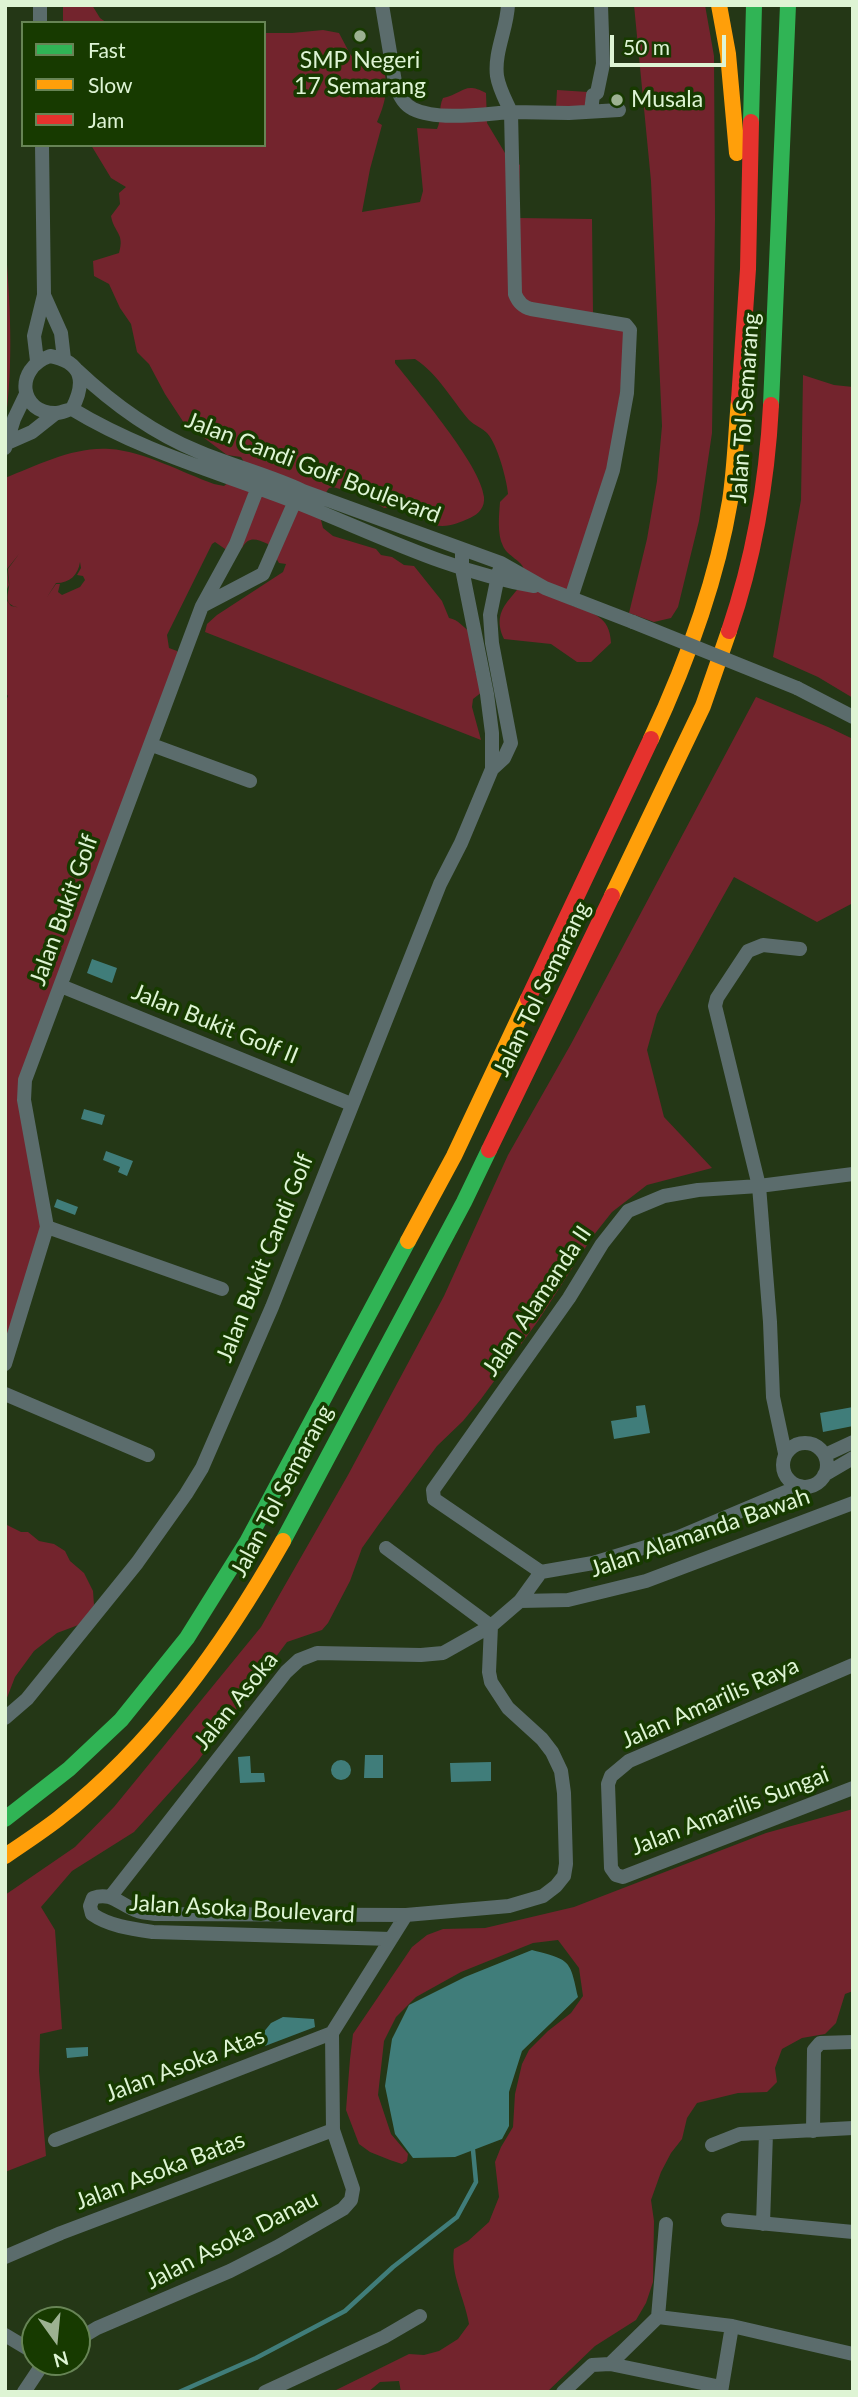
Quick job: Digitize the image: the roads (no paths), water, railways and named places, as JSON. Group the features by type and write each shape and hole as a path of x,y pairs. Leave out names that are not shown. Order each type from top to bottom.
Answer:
{"highway":[{"path":"719,5 728,54 748,269"},
{"name":"Jalan Tol Semarang","path":"5,1819 69,1769 121,1720 187,1638 247,1542 454,1156 678,681 707,593 730,501 737,439 748,269 754,5"},
{"name":"Jalan Tol Semarang","path":"5,1856 58,1819 139,1744 189,1685 254,1592 464,1202 704,706 743,591 763,497 769,442 788,5"}],"street":[{"path":"382,5 396,88 402,100 412,109 432,114 619,110"},
{"path":"508,5 497,72 511,113 517,300 524,307 531,309 626,325 631,337 627,393 612,470 571,598"},
{"path":"591,111 593,95 597,93 604,64 601,5"},
{"path":"37,361 34,336 44,295 42,147"},
{"path":"44,295 61,333 64,359"},
{"path":"50,356 64,359 77,370 81,381 80,394 72,409 56,413 32,432 6,446 14,419 26,394 26,376 37,361 50,356"},
{"name":"Jalan Candi Golf Boulevard","path":"77,370 106,398 130,415 197,451 274,477 303,491 501,563 545,588 797,688 853,717"},
{"path":"26,394 37,409 56,413"},
{"name":"Jalan Candi Golf Boulevard","path":"72,409 156,452 295,501 462,569 496,580 545,588"},
{"name":"Jalan Bukit Golf","path":"5,1364 47,1227 24,1100 25,1080 202,606 236,544 258,487"},
{"path":"202,606 263,574 295,501"},
{"name":"Jalan Bukit Candi Golf","path":"5,1718 27,1699 137,1563 202,1468 272,1307 440,884 492,769 492,733 487,694 462,569 462,549"},
{"name":"Jalan Bukit Candi Golf","path":"492,769 504,758 511,743 492,643 490,615 501,563"},
{"path":"152,745 250,781"},
{"path":"800,949 763,945 748,951 716,998 715,1006 759,1186 773,1397 785,1454 782,1467 788,1480 800,1486"},
{"name":"Jalan Bukit Golf II","path":"61,986 351,1104"},
{"name":"Jalan Alamanda II","path":"541,1572 433,1499 433,1490 569,1298 602,1244 628,1211 664,1196 853,1174"},
{"path":"47,1227 222,1289"},
{"path":"5,1394 148,1455"},
{"path":"825,1455 853,1442"},
{"path":"785,1454 795,1444 809,1443 821,1449 825,1455 827,1469 824,1475"},
{"path":"332,2033 406,1915 509,1906 543,1896 564,1876 564,1793 561,1771 542,1739 508,1708 491,1682 491,1626 520,1601 541,1572 593,1563 679,1537 800,1486 814,1485 824,1475 853,1458"},
{"name":"Jalan Alamanda Bawah","path":"520,1601 568,1600 646,1581 853,1503"},
{"path":"386,1548 491,1626"},
{"name":"Jalan Asoka","path":"111,1896 286,1672 299,1660 317,1653 443,1653 491,1626"},
{"name":"Jalan Amarilis Raya","path":"624,1877 616,1875 611,1868 608,1784 611,1776 629,1761 853,1665"},
{"name":"Jalan Amarilis Sungai","path":"624,1877 853,1788"},
{"name":"Jalan Asoka Boulevard","path":"391,1938 142,1930 111,1924 92,1914 90,1906 93,1898 101,1895 111,1896 137,1910 156,1914 406,1915"},
{"name":"Jalan Asoka Danau","path":"91,2332 230,2271 343,2209 351,2200 353,2189 333,2130 332,2033"},
{"name":"Jalan Asoka Atas","path":"55,2140 332,2033"},
{"path":"813,2131 814,2050 820,2043 853,2042"},
{"path":"712,2145 740,2134 853,2129"},
{"name":"Jalan Asoka Batas","path":"5,2258 61,2233 333,2130"},
{"path":"763,2224 766,2133"},
{"path":"727,2220 813,2226 853,2232"},
{"path":"610,2364 658,2317 666,2224"},
{"path":"265,2392 384,2337 420,2316"},
{"path":"658,2317 732,2326 853,2354"},
{"path":"564,2392 578,2386 592,2365 610,2364 721,2389 732,2326"},
{"path":"5,2335 21,2345"},
{"path":"24,2392 35,2376"}],"water":[{"path":"92,959 117,968 112,983 87,973"},
{"path":"84,1109 105,1115 102,1125 81,1119"},
{"path":"106,1151 133,1161 127,1176 118,1172 120,1167 103,1160"},
{"path":"57,1199 78,1207 75,1215 54,1207"},
{"path":"645,1405 650,1433 614,1439 611,1421 637,1417 636,1406"},
{"path":"853,1407 853,1426 823,1432 820,1413"},
{"path":"365,1755 383,1755 383,1778 364,1778"},
{"path":"250,1756 251,1773 264,1773 265,1782 240,1783 238,1757"},
{"path":"341,1760 348,1763 351,1770 348,1777 341,1780 334,1777 331,1770 334,1763"},
{"path":"491,1762 491,1781 451,1782 450,1763"},
{"path":"532,1950 554,1956 566,1963 573,1975 578,1997 522,2051 509,2092 509,2126 502,2139 455,2157 413,2158 395,2134 385,2086 392,2039 409,2005 465,1977"},
{"path":"283,2017 314,2019 315,2027 265,2046 262,2034 271,2023"},
{"path":"88,2047 88,2056 67,2058 66,2048"}],"waterway":[{"path":"179,2392 256,2358 345,2311 393,2267 457,2217 476,2182 473,2150"}],"place":[{"name":"SMP Negeri 17 Semarang","path":"360,36"},
{"name":"Musala","path":"617,100"}]}
